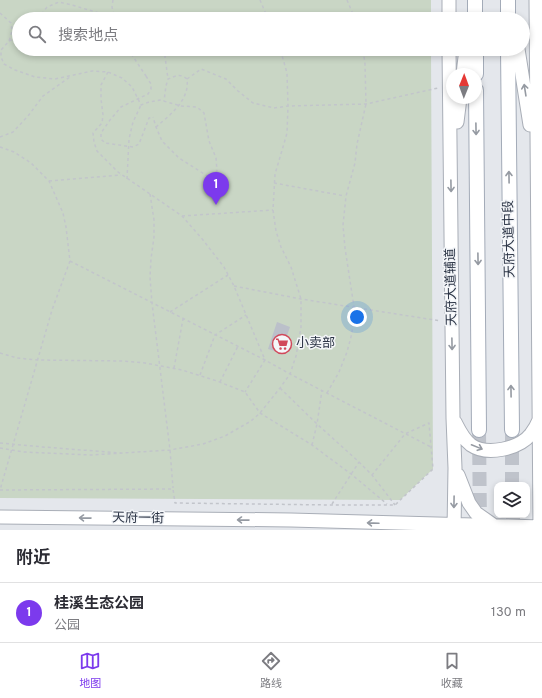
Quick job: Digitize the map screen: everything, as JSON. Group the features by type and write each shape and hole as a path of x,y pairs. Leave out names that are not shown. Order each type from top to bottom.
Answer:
{"main road":[{"path":"474,0 475,12"},
{"path":"508,12 509,0"},
{"path":"476,56 476,68"},
{"name":"天府大道中段","path":"508,56 512,430"},
{"path":"476,104 479,430"}],"street":[{"path":"449,0 449,12"},
{"path":"471,12 474,0"},
{"path":"509,0 512,12"},
{"path":"536,0 541,528"},
{"name":"天府大道辅道","path":"449,56 453,418 455,468 454,528"},
{"path":"464,68 465,56"},
{"path":"519,56 537,170"},
{"path":"451,169 459,104"},
{"path":"453,418 462,436 472,446 484,450 500,450 516,446 531,434 539,420"},
{"path":"455,468 469,503 476,513 498,528"},
{"name":"天府一街","path":"0,517 291,520 454,528 541,528"},
{"path":"454,528 468,530"}],"path":[{"path":"113,0 113,12"},
{"path":"260,0 265,12"},
{"path":"347,0 352,12"},
{"path":"43,12 47,7 59,2 96,12"},
{"path":"0,13 12,23 12,31 9,41 1,50 1,57 4,64 15,70 35,77 55,79 92,71 108,72 122,78 132,87 141,105"},
{"path":"127,179 129,139 133,122 141,105 160,100 181,106 197,107 204,113 209,141 216,158 217,171 209,177 179,158 162,141 153,117 149,118 139,144 133,147 104,143 101,139 101,133 121,107 148,94 151,89 151,84 133,56"},
{"path":"164,101 168,78 165,56"},
{"path":"0,448 50,454 77,455 170,450 203,444 225,436 251,421 260,413 280,388 290,374 296,356 301,327 301,299 291,267 276,231 273,210 275,174 287,133 288,106 286,73 282,56"},
{"path":"327,392 339,372 347,352 352,333 354,307 345,248 344,225 346,196 355,163 356,144 366,104 364,56"},
{"path":"187,79 201,69 226,79 253,103 274,108 288,106 366,104 431,90"},
{"path":"108,72 101,85 103,115 102,123 94,134 94,142 98,151 127,179 182,216 203,240 224,267 234,286 265,360"},
{"path":"156,127 174,111 186,93 188,86 187,79 183,76 177,75 168,78"},
{"path":"0,137 13,132 28,116 43,96 72,76"},
{"path":"0,147 14,152 31,163 49,180 63,213 70,262 52,310 0,490 173,489"},
{"path":"49,180 122,175"},
{"path":"274,183 346,196"},
{"path":"150,194 154,220 150,277 152,303 175,503 395,505 433,469 429,423 405,434 372,476"},
{"path":"182,216 273,210"},
{"path":"70,262 238,346 431,447"},
{"path":"170,312 228,275"},
{"path":"234,286 301,299 432,320"},
{"path":"200,375 215,335 246,316"},
{"path":"174,368 183,319"},
{"path":"220,382 238,346"},
{"path":"0,353 17,358 38,360 122,361 145,363 182,370 220,382 245,392 260,413 312,445 351,474 387,505"},
{"path":"245,392 265,360"},
{"path":"280,388 359,462 395,505"},
{"path":"312,445 322,390"},
{"path":"0,443 130,453"},
{"path":"332,505 359,462"}],"green space":[{"path":"0,0 431,0 431,12 12,12 12,56 431,56 433,469 400,500 0,498"}],"building":[{"path":"277,322 290,327 281,353 268,349"}],"tunnel":[{"path":"479,430 480,526"},
{"path":"512,430 512,482"},
{"path":"513,518 513,530"}],"place":[{"name":"桂溪生态公园","path":"216,205"},
{"name":"小卖部","path":"282,344"}]}
